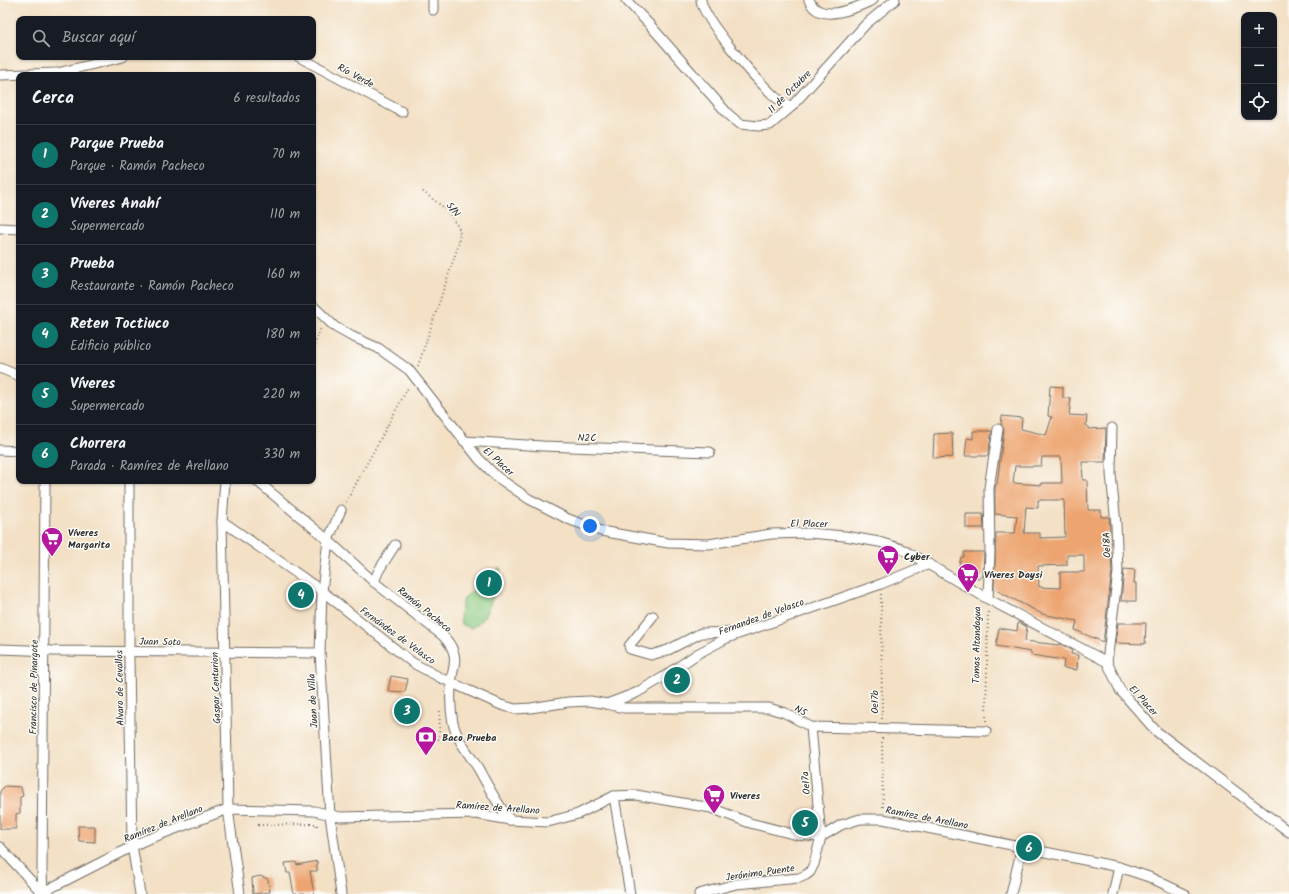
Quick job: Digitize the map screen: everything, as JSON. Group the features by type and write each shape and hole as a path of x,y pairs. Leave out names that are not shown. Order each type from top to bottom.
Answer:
{"street":[{"path":"433,0 433,10"},
{"name":"11 de Octubre","path":"626,0 728,114 740,124 758,126 770,125 791,107 866,24 896,0"},
{"path":"701,0 710,21 741,60 771,94 791,107"},
{"path":"809,0 817,10 827,13 838,13 872,0"},
{"path":"61,72 111,60"},
{"name":"Río Verde","path":"305,60 402,112"},
{"path":"0,75 16,74"},
{"path":"0,228 16,229"},
{"name":"El Placer","path":"316,308 335,327 378,348 409,370 434,404 479,459 497,477 529,499 568,519 601,531 668,543 716,543 771,534 808,533 846,536 879,542 902,549 988,598 1107,662 1120,690 1156,731 1289,832"},
{"path":"0,368 16,375"},
{"name":"Oe18A","path":"1107,662 1118,572 1116,524 1111,474 1112,428"},
{"name":"Tomas Altandagua","path":"988,598 990,551 989,488 998,429"},
{"name":"N2C","path":"464,442 710,452"},
{"path":"0,450 16,451"},
{"name":"Francisco de Pinargote","path":"43,893 45,484"},
{"name":"Alvaro de Cevallos","path":"129,484 129,651 132,845 140,894"},
{"name":"Gaspar Centurion","path":"225,484 222,521 228,809 240,894"},
{"name":"Ramón Pacheco","path":"261,484 328,540 374,582 443,636 450,644 454,652 455,662 452,683 451,712 453,725 459,740 477,766 500,808 510,820"},
{"name":"Juan de Villa","path":"341,894 330,814 320,653 322,591 328,540 342,510"},
{"name":"Fernández de Velasco","path":"222,521 322,591 413,663 452,683 501,705 515,709 568,702 590,701 607,704"},
{"path":"374,582 379,570 395,545"},
{"name":"Fernandez de Velasco","path":"607,704 636,693 662,678 697,654 727,638 881,584 929,564"},
{"path":"653,616 629,646 630,649 651,655 668,650 701,633 746,632"},
{"name":"Juan Soto","path":"0,649 44,651 320,653"},
{"name":"N5","path":"607,704 624,708 769,708 785,713 810,727 986,731"},
{"name":"Oe17a","path":"810,727 821,837"},
{"name":"Ramírez de Arellano","path":"43,893 132,845 228,809 314,811 340,817 476,814 510,820 548,822 578,814 614,796 636,795 711,808 750,823 797,835 821,837 841,824 860,819 883,819 1119,867 1149,877 1185,894"},
{"path":"614,796 630,894"},
{"name":"Jerónimo Puente","path":"699,894 736,884 799,878 806,875 810,872 814,864 821,837"},
{"path":"0,847 43,893"},
{"path":"1011,894 1022,847"},
{"path":"1113,894 1119,867"}],"path":[{"name":"S/N","path":"422,191 447,210 460,230 458,246"},
{"path":"316,341 325,316"},
{"name":"Oe17b","path":"881,584 883,819"},
{"name":"Tomas Altandagua","path":"986,731 988,598"},
{"path":"418,740 439,739 440,709"},
{"path":"258,825 317,824 317,829"}],"green space":[{"path":"499,567 501,569 494,594 483,618 471,628 461,624 460,614 464,598"}],"building":[{"path":"1050,386 1063,387 1063,398 1071,398 1069,415 1087,416 1086,426 1088,426 1088,429 1106,428 1105,462 1082,462 1083,480 1087,480 1088,510 1101,510 1101,517 1109,517 1110,532 1107,532 1108,554 1111,554 1112,572 1103,642 1075,630 1077,621 1042,614 994,589 996,533 1015,533 1017,516 995,514 995,488 997,484 1004,430 1001,424 1002,416 1022,418 1021,429 1046,435 1052,417 1048,416","holes":["1042,457 1061,457 1062,483 1042,483 1042,485 1013,483 1015,466 1041,466","1038,500 1064,500 1065,537 1040,538 1040,533 1024,533 1026,507 1038,508","1067,555 1084,555 1084,572 1060,572 1060,588 1039,587 1038,566 1067,565"]},
{"path":"973,431 992,431 988,456 965,456 967,438 973,439"},
{"path":"952,433 953,457 933,458 934,434"},
{"path":"966,514 983,514 984,528 966,528"},
{"path":"964,552 984,552 983,576 978,579 959,566 961,557 964,557"},
{"path":"1124,569 1135,570 1134,583 1136,583 1136,601 1121,601"},
{"path":"1018,622 1027,627 1025,641 1058,645 1061,644 1072,650 1071,654 1078,655 1077,670 1063,668 1064,660 1031,655 1031,652 996,646 999,628 1017,631"},
{"path":"1118,623 1146,623 1145,644 1115,643"},
{"path":"391,676 408,679 405,692 388,691"},
{"path":"5,786 21,787 23,796 20,797 20,813 16,814 16,829 0,829 0,791"},
{"path":"78,826 95,826 95,842 79,841"},
{"path":"317,861 317,871 310,871 314,894 294,894 290,873 287,873 285,863 296,862 297,865"},
{"path":"260,876 268,879 270,892 253,894 252,878"}],"place":[{"name":"Víveres Margarita","path":"52,558"},
{"name":"Cyber","path":"888,576"},
{"name":"Parque Prueba","path":"489,583"},
{"name":"Víveres Daysi","path":"968,594"},
{"name":"Reten Toctiuco","path":"301,595"},
{"name":"Víveres Anahí","path":"677,680"},
{"name":"Prueba","path":"407,711"},
{"name":"Baco Prueba","path":"426,756"},
{"name":"Viveres","path":"714,814"},
{"name":"Víveres","path":"805,823"},
{"name":"Chorrera","path":"1029,848"}]}
